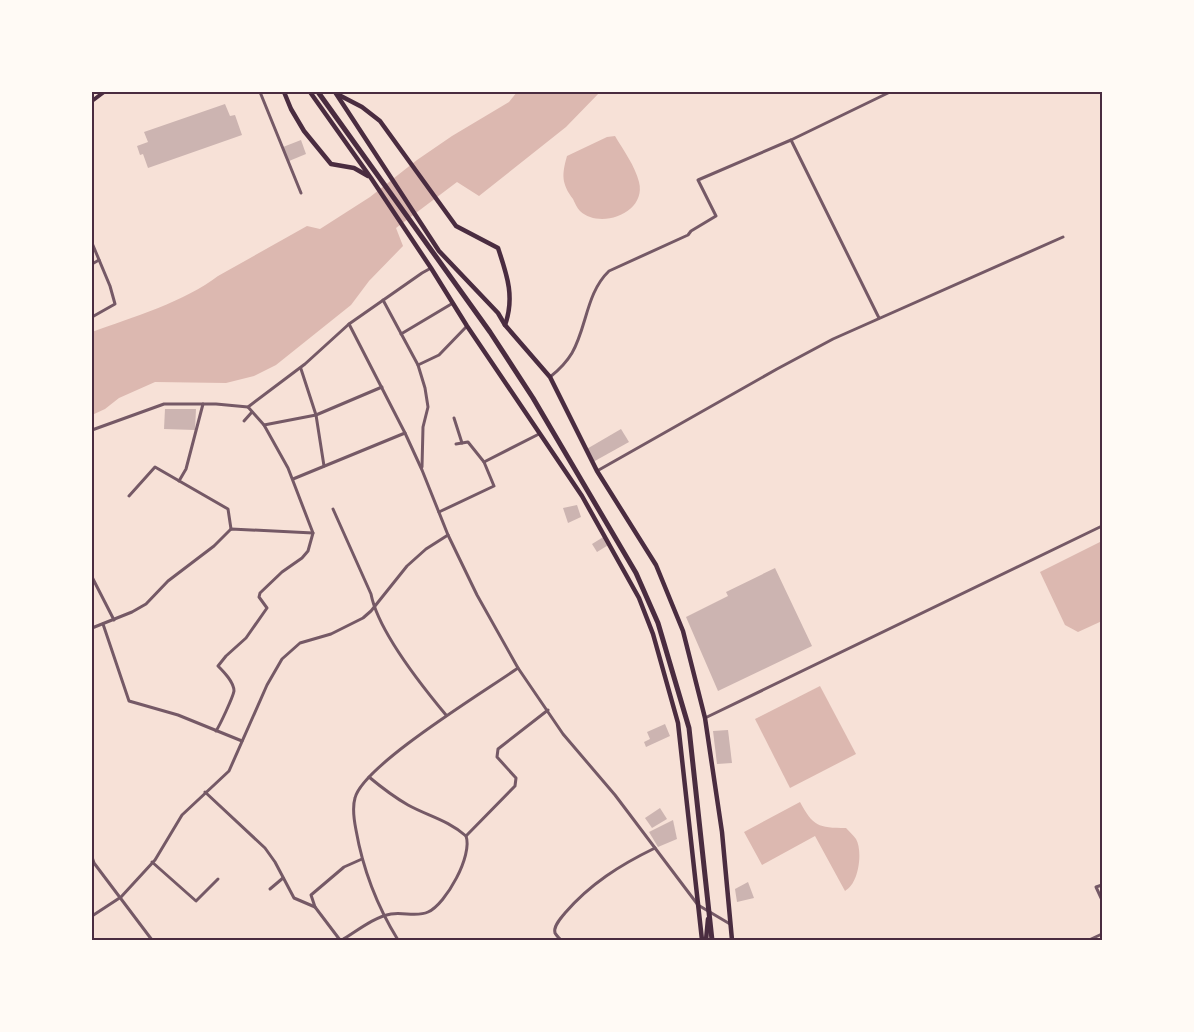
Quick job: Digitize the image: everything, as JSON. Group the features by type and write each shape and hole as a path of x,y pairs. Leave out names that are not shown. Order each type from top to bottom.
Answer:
{"highway":[{"path":"284,92 304,132 331,164 354,168 371,178"},
{"path":"310,92 371,178 467,326 582,496 639,598 653,634 678,723 704,940"},
{"path":"318,92 490,332 533,398 636,573 658,623 689,728 712,940"},
{"path":"336,92 380,121 456,226 498,248 509,279 510,310 505,325"},
{"path":"336,92 384,170 439,251 498,313 505,325 550,377 597,471 656,565 666,586 683,631 705,718 722,832 732,940"},
{"path":"704,940 709,905"}],"main road":[{"path":"92,101 104,92"}],"street":[{"path":"260,92 302,194"},
{"path":"550,377 563,366 573,352 599,280 609,271 688,235 716,216 698,180 791,140 890,92"},
{"path":"791,140 879,318"},
{"path":"597,471 777,369 879,318 1064,237"},
{"path":"92,243 115,304 92,317"},
{"path":"92,264 99,261"},
{"path":"92,430 164,404 249,407 300,368 349,324 431,268"},
{"path":"383,300 418,365 428,407 423,427 422,470"},
{"path":"401,334 453,303"},
{"path":"349,324 405,433 477,595 519,668 563,734 615,795 698,905 730,924"},
{"path":"418,365 439,355 467,326"},
{"path":"300,368 316,415 324,466"},
{"path":"264,425 316,415 382,387"},
{"path":"179,481 186,469 203,404"},
{"path":"216,731 234,691 230,680 218,666 246,638 267,608 259,597 261,593 282,572 302,558 308,551 313,533 288,468 264,425 249,407"},
{"path":"244,421 252,412"},
{"path":"454,418 462,443"},
{"path":"292,479 405,433"},
{"path":"484,462 540,434"},
{"path":"439,512 494,486 484,462 468,442 456,444"},
{"path":"129,496 155,467 228,509 231,529"},
{"path":"333,509 371,594 374,609 417,680 446,715"},
{"path":"705,718 1102,526"},
{"path":"92,628 146,604 168,581 214,546 231,529 313,533"},
{"path":"92,916 121,897 152,862 182,814 229,771 267,686 282,659 300,643 331,634 363,618 374,609 407,566 448,534"},
{"path":"92,577 114,620"},
{"path":"103,624 129,701 178,715 242,741"},
{"path":"398,940 383,916 362,860 354,816 355,796 381,765 446,715 519,668"},
{"path":"466,836 515,786 516,778 497,757 498,749 548,710"},
{"path":"362,860 344,867 311,895 315,907 341,940 383,916 399,913 426,914 433,909 444,897 465,861 468,842 466,836 457,829 434,815 410,806 369,777"},
{"path":"205,792 265,848 294,898 315,907"},
{"path":"561,940 555,930 558,922 576,901 613,870 655,848"},
{"path":"92,857 94,863 152,940"},
{"path":"152,862 196,901 218,879"},
{"path":"270,889 283,878"},
{"path":"1102,885 1096,887 1102,900"},
{"path":"1089,940 1102,934"}],"shaded area":[{"path":"517,92 600,92 566,127 479,196 457,182 396,228 403,246 369,281 351,305 276,365 254,376 226,383 155,382 119,398 105,409 92,415 92,332 158,308 190,293 307,226 320,229 370,197 452,136 509,102"},
{"path":"615,136 635,170 640,193 629,210 610,218 599,219 580,211 566,188 564,173 567,156 607,137"},
{"path":"1102,541 1102,621 1078,632 1065,625 1040,572"},
{"path":"820,686 856,754 790,788 755,719"},
{"path":"800,802 817,824 846,828 856,839 859,851 858,867 854,882 845,891 815,836 762,865 744,832"}],"building":[{"path":"225,104 230,116 235,115 242,135 148,168 137,146 148,142 144,132"},
{"path":"301,140 306,154 289,161 283,147"},
{"path":"165,409 196,409 195,430 164,429"},
{"path":"621,429 629,442 593,462 585,450"},
{"path":"577,505 581,517 568,523 563,508"},
{"path":"605,536 610,544 597,552 592,544"},
{"path":"775,568 812,646 718,691 686,617 728,596 726,592"},
{"path":"665,724 670,736 646,747 644,742 650,739 647,732"},
{"path":"728,730 732,763 717,764 713,731"},
{"path":"660,808 667,819 652,828 645,818"},
{"path":"673,820 677,839 658,847 649,832"},
{"path":"748,882 754,898 737,902 735,889"}]}
